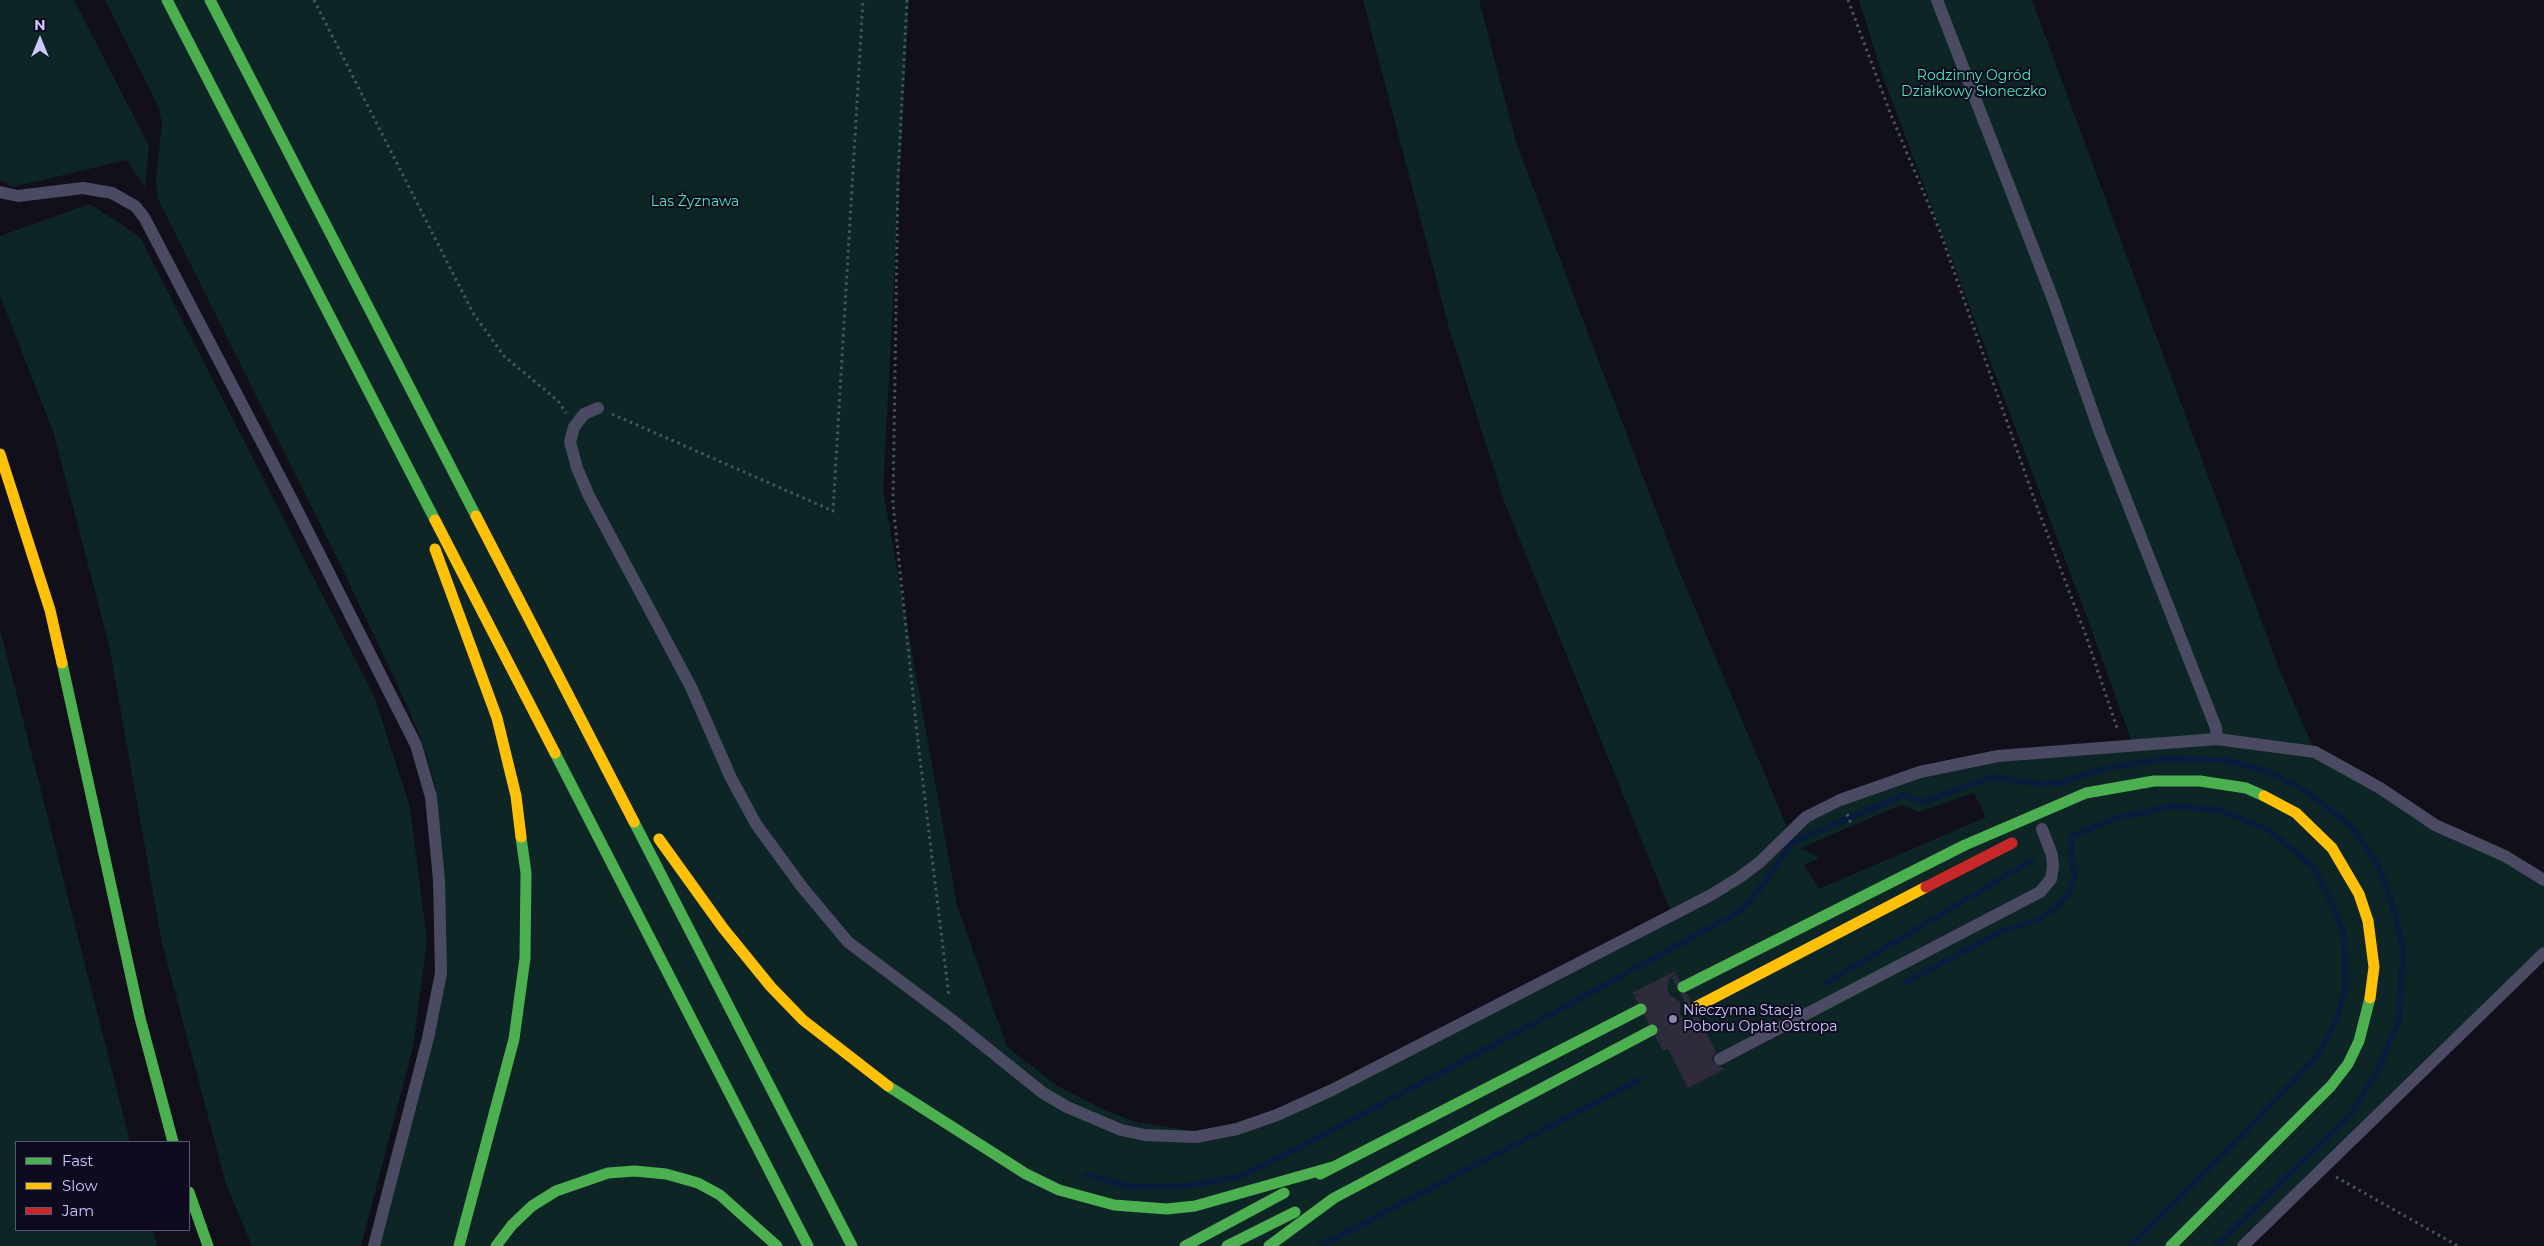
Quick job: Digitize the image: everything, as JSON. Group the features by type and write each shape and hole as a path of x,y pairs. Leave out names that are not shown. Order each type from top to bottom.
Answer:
{"main road":[{"path":"167,0 808,1246"},
{"path":"210,0 606,765 852,1246"},
{"path":"0,454 50,610 140,1018 173,1141"},
{"path":"411,474 445,581 497,718 516,796 526,873 526,958 514,1039 459,1246"},
{"path":"606,765 723,928 771,986 803,1020 877,1078 1026,1174 1059,1190 1114,1205 1167,1209 1195,1206 1336,1166"},
{"path":"1683,986 1850,901 2009,825 2086,793 2138,783 2177,780 2223,784 2246,788 2296,813 2332,848 2347,870 2359,894 2368,921 2374,966 2367,1016 2359,1042 2348,1064 2325,1092 2171,1246"},
{"path":"2105,801 2138,783"},
{"path":"1694,1008 2037,831"},
{"path":"1184,1246 1641,1009"},
{"path":"1227,1246 1282,1217 1334,1198 1652,1030"},
{"path":"496,1246 512,1225 532,1206 556,1191 608,1173 634,1171 666,1174 698,1183 713,1191 739,1210 777,1246"},
{"path":"190,1195 208,1246"},
{"path":"1269,1246 1334,1198"}],"lane":[{"path":"1937,0 2054,302 2100,433 2216,728 2217,739"},
{"path":"0,192 18,196 84,188 112,193 136,206 144,217 291,498 416,745 431,797 439,880 440,973 433,1020 374,1246"},
{"path":"598,408 584,414 574,426 570,442 577,468 589,496 691,687 731,778 756,824 802,888 848,942 952,1020 1043,1093 1090,1118 1121,1130 1145,1135 1179,1138 1218,1134 1277,1115 1332,1090 1711,895 1740,878 1760,862 1806,817 1840,800 1920,772 1998,756 2217,739 2315,752 2380,788 2435,825 2505,856 2544,880"},
{"path":"1720,1059 2040,892 2051,879 2054,867 2052,855 2037,831"},
{"path":"2243,1246 2544,953"}],"path":[{"path":"314,0 474,313 504,356 558,401 574,426"},
{"path":"598,408 833,511 863,0"},
{"path":"908,0 898,178 893,504 917,732 952,1020"},
{"path":"1848,0 1891,115 1939,229 2036,504 2085,633 2123,746"},
{"path":"1847,814 1852,826"},
{"path":"2322,1169 2458,1246"}],"green space":[{"path":"0,0 74,0 149,146 145,188 127,160 13,187 0,180"},
{"path":"105,0 909,0 883,490 957,905 1007,1047 1058,1086 1105,1110 1136,1122 1194,1131 1218,1128 1277,1115 1672,915 1504,501 1449,328 1363,0 1479,0 1516,142 1678,568 1789,832 1806,817 1920,772 2133,745 2088,620 1884,80 1859,0 2032,0 2280,671 2315,752 2544,880 2544,953 2243,1246 372,1246 440,986 440,831 435,786 422,741 405,701 342,568 158,199 156,180 162,123 159,108","holes":["1974,793 1986,817 1819,889 1804,865 1820,858 1801,848 1901,805 1919,812"]},
{"path":"90,204 140,237 374,696 410,807 427,941 413,1047 361,1246 252,1246 226,1184 162,943 109,645 53,431 0,296 0,236"},
{"path":"0,629 130,1141 15,1141 15,1231 153,1231 157,1246 0,1246"}],"building":[{"path":"1675,971 1676,973 1670,978 1667,986 1669,994 1680,1002 1680,1015 1685,1021 1693,1024 1701,1022 1716,1052 1712,1058 1713,1062 1725,1069 1688,1088 1668,1049 1663,1051 1659,1044 1665,1038 1668,1030 1666,1022 1655,1015 1655,1001 1641,993 1634,995 1632,993"}],"waterway":[{"path":"1085,1174 1131,1187 1188,1186 1241,1176 1300,1147 1531,1025 1737,913 1750,902 1793,842 1903,795 1922,802 1992,777 2041,784 2058,783 2106,768 2166,759 2226,760 2269,772 2306,791 2353,828 2379,868 2395,913 2403,950 2399,1019 2380,1066 2351,1114 2216,1246"},
{"path":"1905,983 2002,931 2035,921 2059,905 2069,893 2075,876 2071,852 2072,836 2116,818 2172,806 2220,810 2269,830 2313,867 2330,899 2344,934 2346,987 2335,1023 2317,1056 2242,1135 2130,1246"},
{"path":"1826,983 2032,860"},
{"path":"1320,1246 1639,1080"}],"tunnel":[{"path":"1641,1009 1683,987"},
{"path":"1652,1030 1694,1008"}],"traffic: fast":[{"path":"167,0 435,520"},
{"path":"210,0 476,516"},
{"path":"62,663 140,1018 173,1141"},
{"path":"555,753 808,1246"},
{"path":"1683,987 1965,845 2086,793 2154,781 2200,781 2246,788 2264,796"},
{"path":"634,822 852,1246"},
{"path":"459,1246 514,1039 525,958 526,873 521,837"},
{"path":"2171,1246 2331,1086 2348,1064 2359,1041 2370,998"},
{"path":"1320,1174 1641,1009"},
{"path":"1269,1246 1334,1198 1652,1030"},
{"path":"888,1086 1026,1174 1059,1190 1114,1205 1167,1209 1195,1206 1336,1166"},
{"path":"496,1246 512,1225 532,1206 556,1191 608,1173 635,1171 666,1174 698,1183 720,1195 777,1246"},
{"path":"1185,1246 1284,1193"},
{"path":"190,1195 208,1246"},
{"path":"1227,1246 1295,1212"}],"traffic: slow":[{"path":"0,454 50,610 62,663"},
{"path":"476,516 634,822"},
{"path":"435,520 555,753"},
{"path":"435,549 497,718 516,796 521,837"},
{"path":"2264,796 2296,813 2332,848 2359,894 2368,921 2374,967 2370,998"},
{"path":"659,839 723,928 771,987 803,1020 888,1086"},
{"path":"1694,1008 1926,887"}],"traffic: jam":[{"path":"1926,887 2012,843"}],"place":[{"name":"Nieczynna Stacja Poboru Opłat Ostropa","path":"1673,1019"}],"park label":[{"name":"Rodzinny Ogród Działkowy Słoneczko","path":"1974,84"},
{"name":"Las Żyznawa","path":"695,202"}]}
